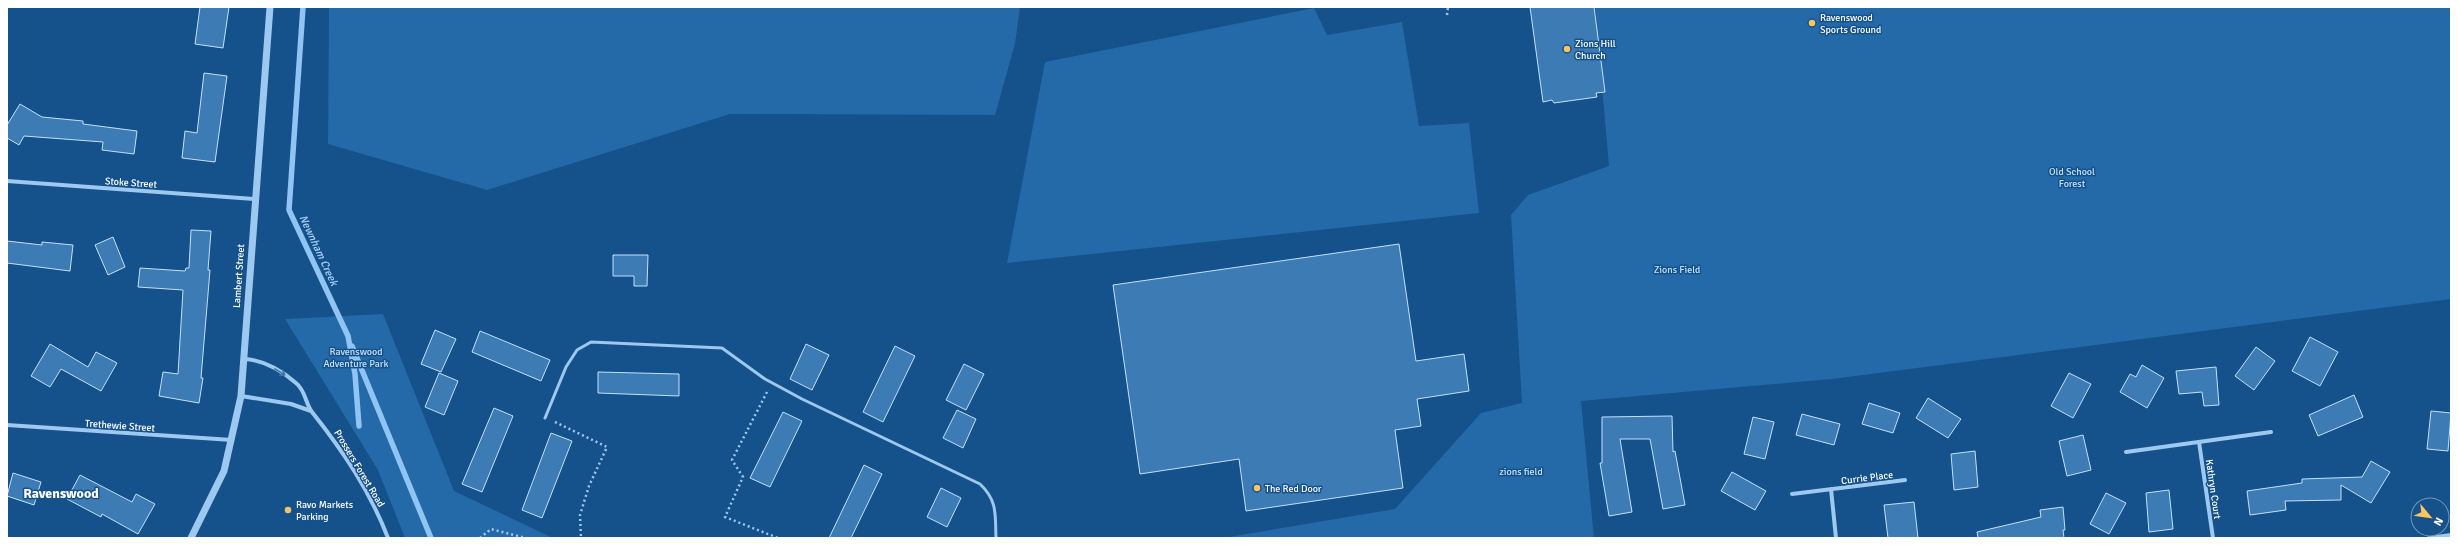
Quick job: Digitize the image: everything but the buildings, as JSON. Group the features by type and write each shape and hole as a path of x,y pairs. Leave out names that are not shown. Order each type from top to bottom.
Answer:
{"street":[{"name":"Lambert Street","path":"191,538 224,471 233,440 241,396 254,200 270,7"},
{"name":"Stoke Street","path":"7,181 254,200"},
{"name":"Prossers Forest Road","path":"244,359 259,360 298,384 305,393 311,411 333,437 369,496 388,538"},
{"path":"241,396 291,404 311,411"},
{"name":"Trethewie Street","path":"7,425 233,440"},
{"path":"2126,452 2272,432"},
{"name":"Kathryn Court","path":"2199,442 2213,538"},
{"name":"Currie Place","path":"1792,494 1905,480"},
{"name":"Currie Place","path":"1831,489 1836,538"},
{"path":"2429,538 2451,535"}],"lane":[{"path":"545,418 566,367 577,350 590,342 722,348 772,382 802,399 980,484 990,493 994,503 996,538"}],"path":[{"path":"1447,15 1448,7"},
{"path":"772,382 732,460 743,477 725,518 778,538"},
{"path":"545,418 607,447 589,486 580,515 581,538"},
{"path":"480,538 491,529 526,538"}],"green space":[{"path":"329,7 1020,7 1015,44 995,115 730,114 487,190 328,144"},
{"name":"Old School Forest","path":"1595,7 2451,7 2451,299 1832,379 1581,401 1594,538 1223,538 1395,509 1481,413 1522,403 1511,215 1528,195 1609,166"},
{"path":"1314,8 1327,35 1402,22 1419,126 1469,123 1479,213 1007,263 1045,62"},
{"name":"Ravenswood Adventure Park","path":"383,314 454,491 553,538 405,538 378,470 285,319"}],"waterway":[{"name":"Newnham Creek","path":"303,7 289,210 348,336 355,374 359,426"},
{"path":"352,346 431,538"}],"place":[{"name":"Ravenswood Sports Ground","path":"1812,23"},
{"name":"Zions Hill Church","path":"1567,49"},
{"name":"The Red Door","path":"1257,488"},
{"name":"Ravo Markets Parking","path":"288,510"}],"district":[{"name":"Ravenswood","path":"61,493"}],"park label":[{"name":"Zions Field","path":"1677,269"},
{"name":"zions field","path":"1521,471"}]}
